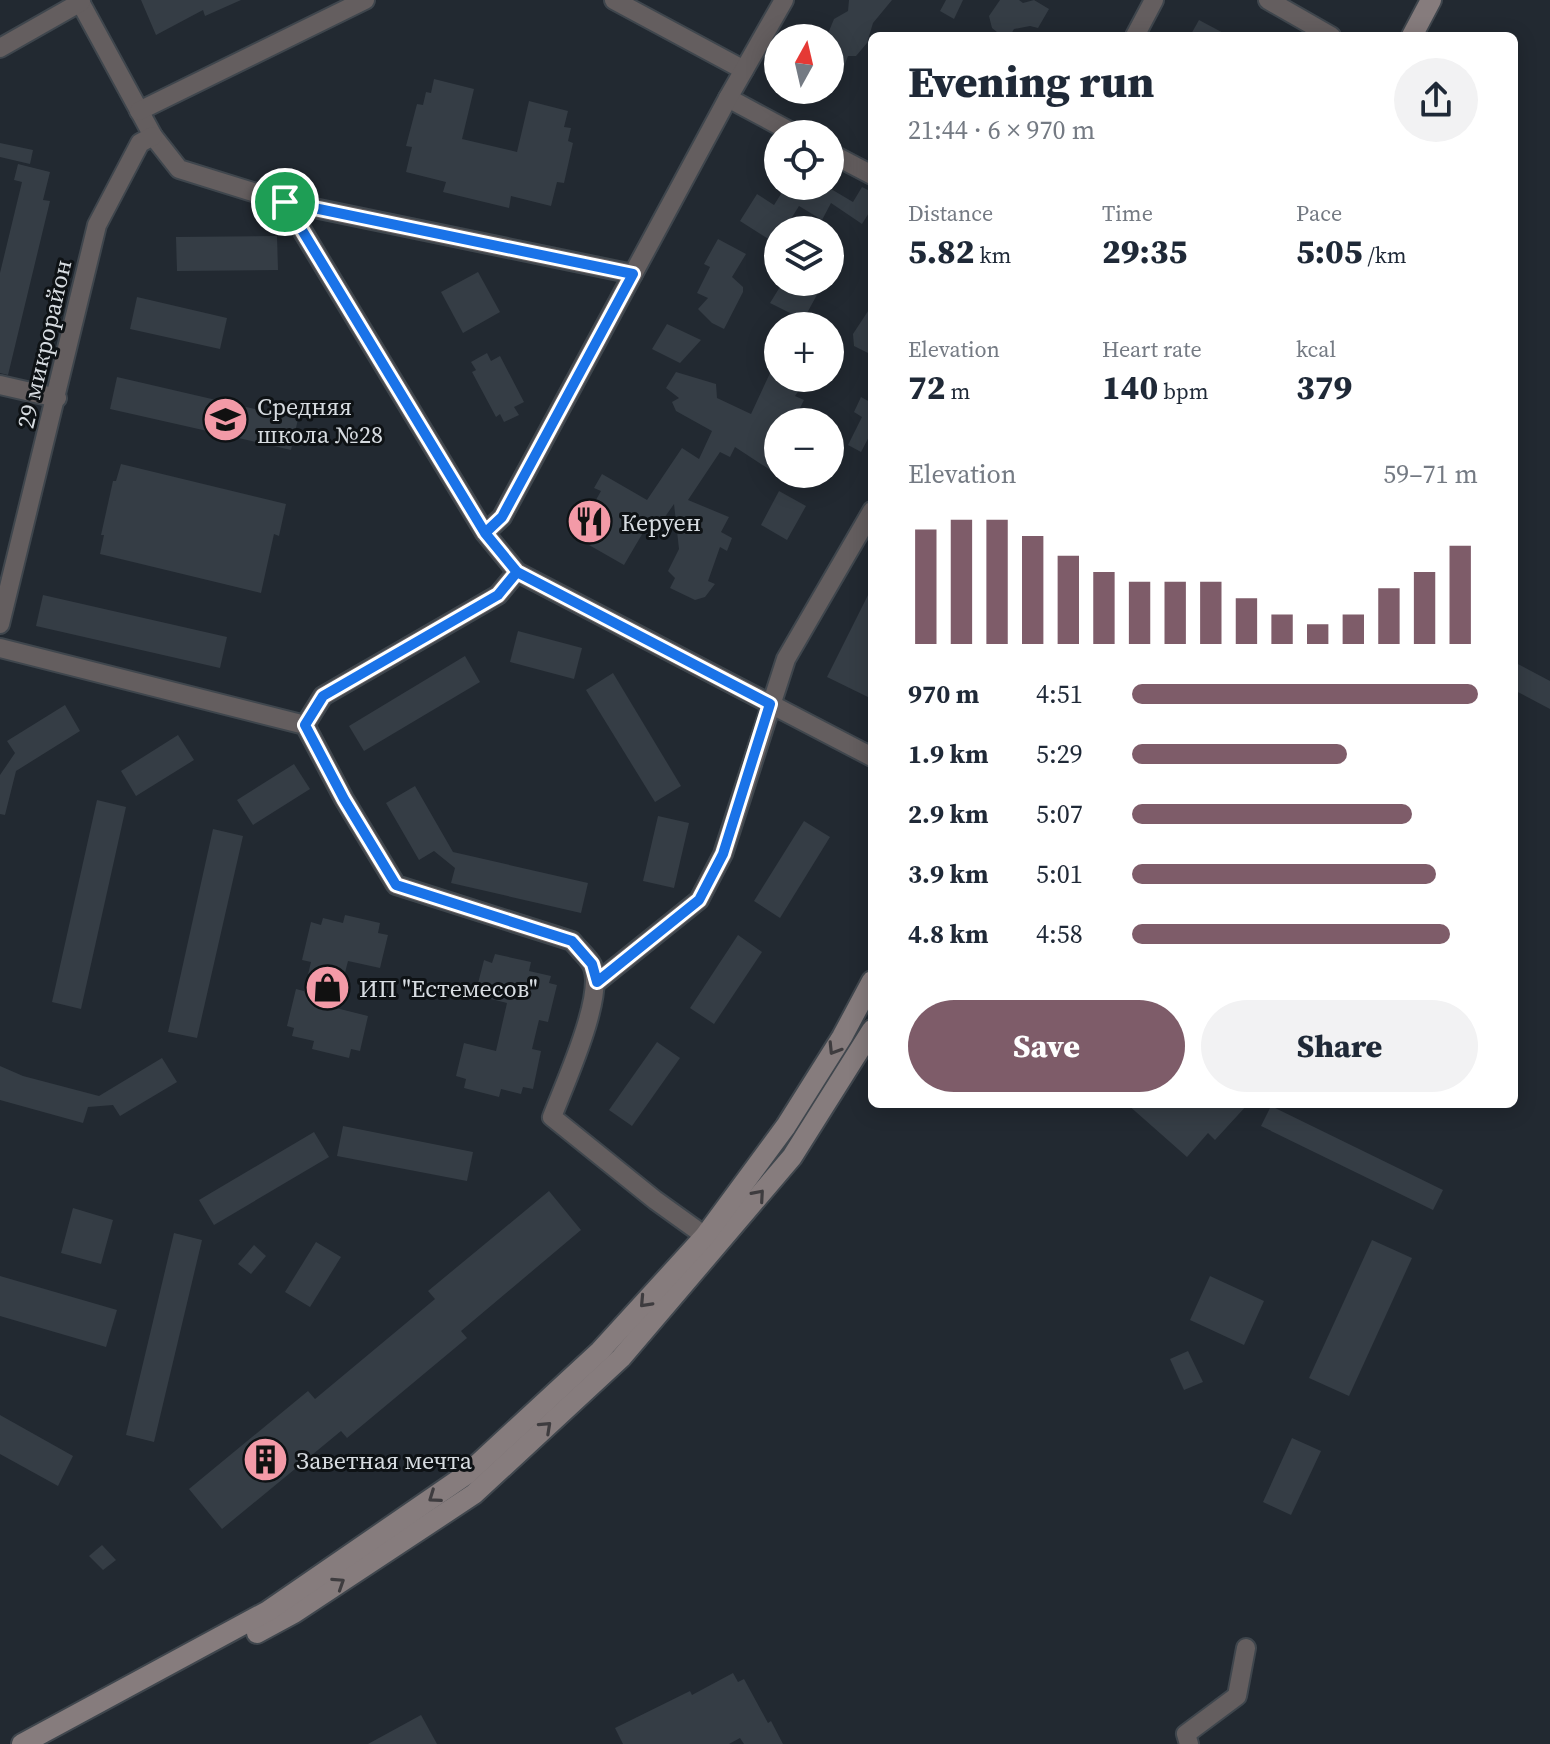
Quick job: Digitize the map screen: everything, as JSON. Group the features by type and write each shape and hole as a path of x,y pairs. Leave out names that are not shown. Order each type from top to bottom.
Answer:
{"main road":[{"path":"1398,32 1415,0"},
{"path":"1414,32 1431,0"},
{"path":"711,1240 842,1037 868,988"},
{"path":"51,1744 211,1650 467,1474 600,1351 792,1157 868,1036"},
{"path":"22,1744 211,1650"}],"street":[{"path":"139,111 365,0"},
{"path":"614,0 744,70"},
{"path":"485,533 502,517 784,0"},
{"path":"1137,32 1154,0"},
{"path":"1268,0 1324,32"},
{"path":"0,48 80,1 153,136 179,169 285,202 633,274"},
{"path":"728,98 769,120"},
{"name":"29 микрорайон","path":"0,624 97,225 140,143 153,136"},
{"path":"844,160 868,173"},
{"path":"285,202 485,533 517,572 868,755"},
{"path":"0,385 57,398"},
{"path":"597,982 699,900 723,854 786,659 868,518"},
{"path":"305,725 323,696 498,595 517,572"},
{"path":"0,648 305,725 344,799 396,885 572,941 592,964 597,982 593,1007 552,1117 655,1200 711,1240"},
{"path":"1189,1744 1186,1734 1237,1696 1246,1648"}],"building":[{"path":"141,0 241,0 205,16 203,10 156,35"},
{"path":"849,0 892,0 873,23 867,43 856,56 848,56 844,67 844,24 832,24 834,19 848,11"},
{"path":"946,0 963,0 954,19 940,11"},
{"path":"1000,0 1019,0 1023,3 1034,0 1049,9 1038,28 1030,26 1012,32 997,32 992,28 989,16"},
{"path":"1199,20 1222,32 1192,32"},
{"path":"434,79 474,89 462,139 517,152 529,101 568,111 564,127 571,128 568,141 573,143 564,183 557,182 551,206 511,196 509,208 443,192 446,182 406,172 412,147 406,146 417,104 423,105 426,92 431,93"},
{"path":"0,143 33,150 30,164 0,157"},
{"path":"18,164 50,172 43,200 50,201 8,375 0,373 0,273 22,182 14,180"},
{"path":"862,187 868,190 868,214 862,224 831,203 824,216 815,216 799,206 793,216 764,216 764,236 740,221 757,194 774,205 777,200 844,200 844,197 853,202"},
{"path":"277,236 278,270 177,271 176,237"},
{"path":"718,239 746,254 732,277 743,287 743,292 724,329 712,323 698,309 708,298 697,293 710,267 704,264"},
{"path":"478,272 500,312 463,333 441,292"},
{"path":"774,296 816,296 808,312 788,312 770,303"},
{"path":"137,297 227,318 220,349 130,329"},
{"path":"868,311 868,353 854,346 853,334"},
{"path":"667,324 701,340 680,363 652,349"},
{"path":"487,353 491,361 500,356 524,402 514,407 519,415 504,422 500,414 496,417 472,372 476,370 471,362"},
{"path":"676,372 716,384 717,398 751,414 764,386 764,392 798,392 795,396 804,400 800,408 764,408 764,466 735,447 730,457 720,452 688,500 729,517 721,532 732,538 727,551 720,547 708,581 715,584 705,597 695,600 670,588 675,578 668,571 679,549 674,504 660,524 651,519 624,565 575,537 601,491 594,488 602,474 647,500 682,448 699,459 712,431 676,411 672,402 679,398 666,388"},
{"path":"117,377 298,419 291,450 110,409"},
{"path":"861,397 868,401 868,439 861,452 848,445 862,417 854,412"},
{"path":"121,464 286,504 279,536 274,534 261,593 100,554 113,481 116,481"},
{"path":"779,491 806,506 787,540 761,525"},
{"path":"43,595 227,637 220,668 36,626"},
{"path":"868,595 868,697 827,677"},
{"path":"518,631 582,648 574,679 510,662"},
{"path":"465,656 480,682 364,751 349,726"},
{"path":"1518,664 1550,681 1550,709 1518,692"},
{"path":"613,673 681,786 655,802 586,690"},
{"path":"65,705 80,731 16,771 5,815 0,814 0,775 15,753 7,741"},
{"path":"178,735 194,760 136,796 121,771"},
{"path":"294,764 310,789 253,825 237,800"},
{"path":"415,786 453,852 588,883 581,913 451,883 455,868 434,851 419,860 386,803"},
{"path":"97,800 126,807 81,1009 52,1002"},
{"path":"658,816 689,823 674,888 643,881"},
{"path":"804,821 830,837 780,918 754,901"},
{"path":"213,829 243,836 197,1038 168,1032"},
{"path":"345,915 380,923 378,933 388,935 380,968 348,961 336,1008 368,1016 360,1051 351,1049 349,1058 312,1049 314,1041 292,1036 294,1028 287,1026 296,989 304,991 311,962 302,960 311,922 321,925 323,918 343,923"},
{"path":"738,935 762,952 714,1024 690,1008"},
{"path":"495,954 531,962 529,971 551,976 549,983 557,985 548,1022 539,1020 532,1049 541,1051 533,1089 523,1087 521,1094 501,1089 499,1097 464,1088 466,1079 456,1076 464,1043 496,1051 507,1003 475,995 484,960 492,963"},
{"path":"657,1042 680,1058 632,1126 609,1110"},
{"path":"162,1058 177,1082 120,1116 113,1105 88,1107 83,1123 0,1100 0,1066 23,1076 99,1096"},
{"path":"1132,1108 1244,1108 1215,1140 1208,1133 1187,1157"},
{"path":"1270,1108 1275,1108 1443,1190 1433,1210 1261,1126"},
{"path":"343,1126 473,1152 467,1181 337,1156"},
{"path":"314,1132 329,1157 214,1225 199,1200"},
{"path":"549,1191 581,1230 461,1331 467,1338 347,1438 341,1431 222,1529 189,1489 308,1391 315,1399 435,1299 428,1291"},
{"path":"73,1208 113,1220 101,1264 61,1253"},
{"path":"174,1233 202,1240 154,1442 126,1435"},
{"path":"1372,1240 1412,1258 1349,1396 1309,1378"},
{"path":"316,1242 341,1257 310,1307 285,1292"},
{"path":"254,1245 266,1256 251,1274 238,1264"},
{"path":"0,1276 117,1310 106,1347 0,1316"},
{"path":"1210,1276 1264,1301 1244,1345 1190,1320"},
{"path":"1188,1351 1203,1382 1184,1390 1170,1359"},
{"path":"0,1415 73,1456 58,1486 0,1454"},
{"path":"1292,1438 1321,1451 1291,1515 1263,1502"},
{"path":"102,1545 116,1560 103,1570 89,1556"},
{"path":"733,1673 738,1682 744,1679 783,1744 744,1744 740,1738 729,1744 623,1744 615,1728 690,1691 692,1695"},
{"path":"421,1715 437,1744 368,1744"}],"place":[{"name":"Средняя школа №28","path":"226,420"},
{"name":"Керуен","path":"590,522"},
{"name":"ИП \"Естемесов\"","path":"328,988"},
{"name":"Заветная мечта","path":"265,1460"}],"route":[{"path":"285,202 485,533 517,572 770,704 723,854 699,900 597,982 592,964 572,941 396,885 344,799 305,725 323,696 498,595 517,572 485,533 502,517 633,274 285,202"}]}
